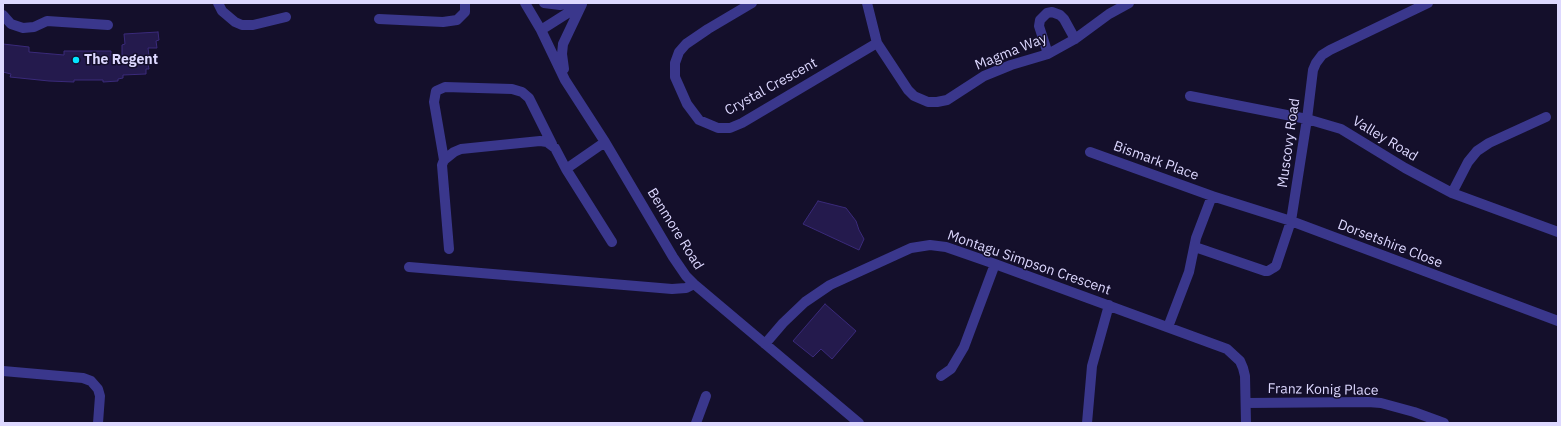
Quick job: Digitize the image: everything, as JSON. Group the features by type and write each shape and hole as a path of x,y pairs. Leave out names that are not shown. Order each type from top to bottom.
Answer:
{"street":[{"path":"218,3 222,11 242,25 253,25 286,17"},
{"path":"379,19 443,22 457,20 465,12 465,3"},
{"name":"Benmore Road","path":"525,3 541,30 565,80 605,142 672,257 686,276 854,421"},
{"path":"544,3 560,5 571,3"},
{"path":"541,30 583,3"},
{"path":"565,80 562,54 563,44 583,3"},
{"name":"Crystal Crescent","path":"752,3 686,44 679,52 674,63 675,77 686,104 694,115 706,124 718,128 730,128 877,43"},
{"path":"867,3 877,43"},
{"name":"Magma Way","path":"877,43 908,90 914,96 928,102 937,102 947,100 984,76 1011,65 1048,54 1076,39 1109,14 1129,3"},
{"name":"Muscovy Road","path":"1195,246 1260,270 1268,271 1276,266 1291,221 1313,70 1316,63 1322,55 1354,37 1428,3"},
{"path":"1048,54 1039,26 1040,20 1046,13 1052,12 1060,15 1076,39"},
{"path":"3,15 11,24 23,28 34,27 47,21 108,24"},
{"path":"449,248 442,165 444,160 434,102 436,91 445,87 512,89 522,92 529,98 566,169 612,242"},
{"name":"Valley Road","path":"1190,96 1331,125 1346,132 1410,171 1452,193 1558,232"},
{"path":"1452,193 1468,162 1477,151 1488,143 1546,117"},
{"path":"444,160 454,152 461,149 540,141 552,144"},
{"path":"566,169 605,142"},
{"name":"Bismark Place","path":"1090,152 1212,196"},
{"path":"1168,327 1189,272 1196,238 1212,196"},
{"name":"Dorsetshire Close","path":"1212,196 1291,221 1558,321"},
{"name":"Montagu Simpson Crescent","path":"765,344 783,323 813,296 830,285 911,248 930,245 946,247 1227,349 1237,358 1243,368 1245,376 1246,423"},
{"path":"941,376 951,369 964,348 996,264"},
{"path":"409,267 672,289 681,289 694,284"},
{"path":"1087,423 1092,366 1109,305"},
{"path":"3,371 83,378 91,381 98,390 100,396 98,423"},
{"path":"696,423 706,396"},
{"name":"Franz Konig Place","path":"1246,403 1381,403 1414,412 1444,423"}],"building":[{"name":"The Regent","path":"158,32 159,40 156,41 157,48 148,48 150,64 148,64 149,69 146,69 146,74 123,75 123,78 118,79 118,81 103,82 103,80 74,80 74,82 10,77 11,74 3,72 3,44 29,47 29,52 64,55 64,51 111,51 111,56 122,56 122,45 125,44 124,34"},
{"path":"818,201 846,208 856,221 864,239 859,250 803,224"},
{"path":"825,304 856,331 832,359 821,349 813,357 793,341"}],"place":[{"name":"The Regent","path":"76,60"}]}
